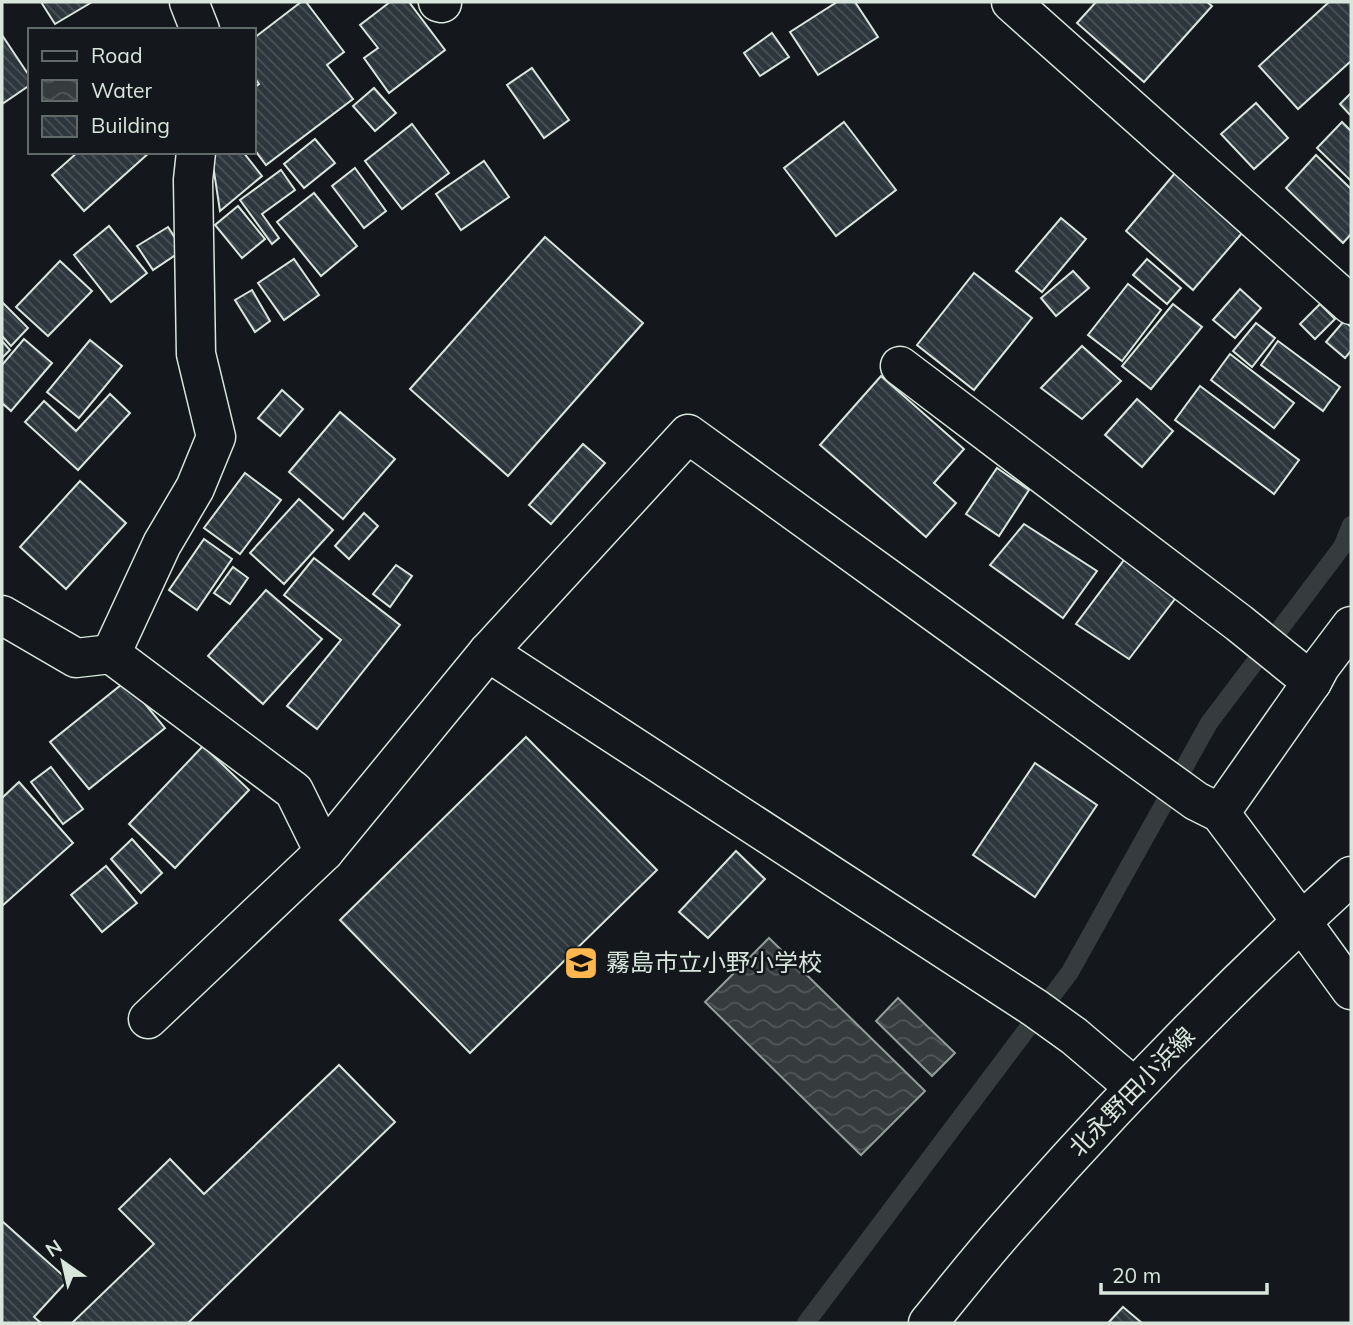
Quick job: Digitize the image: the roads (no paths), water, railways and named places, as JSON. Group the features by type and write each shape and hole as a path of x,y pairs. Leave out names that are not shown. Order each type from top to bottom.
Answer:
{"street":[{"path":"190,2 199,28"},
{"path":"1011,2 1351,305"},
{"path":"111,654 162,544 195,488 216,437 195,354 193,180 197,154"},
{"path":"900,366 1302,675"},
{"path":"148,1019 324,852 488,652 688,434 1208,807 1301,921 1351,990"},
{"path":"2,615 76,658 111,654 294,791 324,852"},
{"path":"1208,807 1302,675 1320,667 1351,626"},
{"path":"488,652 1035,1008 1074,1036 1134,1087"},
{"name":"北永野田小浜線","path":"928,1323 1011,1222 1134,1087 1301,921 1351,876"}],"water":[{"path":"769,938 925,1091 861,1155 705,1002"},
{"path":"898,998 955,1053 932,1076 876,1021"}],"waterway":[{"path":"806,1323 1070,972 1209,723 1342,547 1351,525"}],"place":[{"name":"霧島市立小野小学校","path":"581,963"}]}
